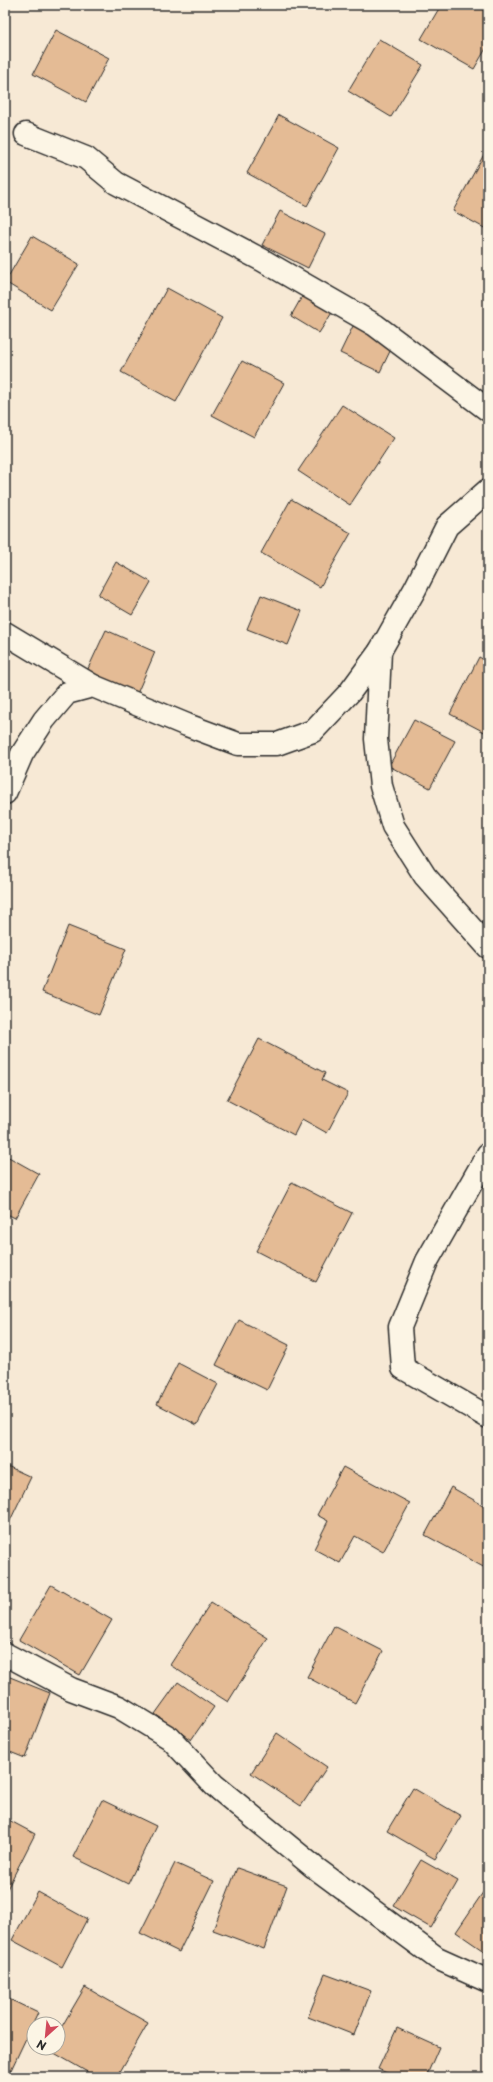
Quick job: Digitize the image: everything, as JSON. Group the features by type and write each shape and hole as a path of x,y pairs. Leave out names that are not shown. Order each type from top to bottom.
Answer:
{"street":[{"path":"26,134 86,158 116,183 262,260 375,325 488,410"},
{"path":"5,633 92,686 187,725 238,744 277,744 313,731 350,692 380,650 415,590 447,526 488,490"},
{"path":"380,650 376,739 381,786 393,826 426,876 488,947"},
{"path":"5,793 22,754 44,720 68,694 92,686"},
{"path":"488,1154 427,1261 400,1327 403,1368 488,1417"},
{"path":"5,1654 71,1689 119,1707 170,1738 214,1786 314,1866 437,1958 488,1981"}],"building":[{"path":"441,5 488,6 488,45 474,69 421,39"},
{"path":"56,30 109,58 86,102 33,74"},
{"path":"379,39 423,65 391,117 348,91"},
{"path":"279,115 339,148 307,206 247,173"},
{"path":"488,147 488,230 453,211"},
{"path":"280,211 325,234 308,268 262,245"},
{"path":"32,236 79,264 51,310 5,282"},
{"path":"167,288 222,318 176,402 121,372"},
{"path":"304,293 333,311 319,333 291,316"},
{"path":"353,326 393,345 380,372 340,353"},
{"path":"242,361 284,383 254,437 212,415"},
{"path":"342,405 394,438 350,505 298,471"},
{"path":"291,499 351,533 320,587 261,553"},
{"path":"116,562 151,582 132,615 98,595"},
{"path":"261,595 302,611 288,645 247,629"},
{"path":"106,630 155,652 136,696 86,673"},
{"path":"479,657 488,662 488,734 450,714"},
{"path":"414,720 455,741 430,788 389,766"},
{"path":"68,926 126,949 99,1015 42,992"},
{"path":"259,1039 325,1073 322,1080 348,1093 327,1133 302,1119 294,1135 227,1100"},
{"path":"5,1155 39,1174 15,1218 5,1213"},
{"path":"292,1182 352,1213 316,1282 256,1251"},
{"path":"239,1320 289,1345 267,1390 216,1365"},
{"path":"178,1363 218,1384 197,1425 157,1404"},
{"path":"5,1465 31,1477 7,1527 5,1526"},
{"path":"343,1467 410,1503 383,1552 355,1536 340,1563 314,1549 328,1521 317,1515"},
{"path":"451,1487 488,1508 487,1569 425,1535"},
{"path":"51,1585 112,1620 80,1675 19,1640"},
{"path":"211,1602 268,1638 228,1702 170,1665"},
{"path":"334,1626 383,1651 355,1703 307,1677"},
{"path":"5,1675 50,1693 25,1758 5,1750"},
{"path":"178,1682 214,1707 191,1740 155,1714"},
{"path":"277,1733 327,1767 301,1806 251,1773"},
{"path":"413,1788 461,1816 435,1859 387,1831"},
{"path":"102,1800 156,1826 128,1884 73,1857"},
{"path":"5,1818 35,1834 5,1893"},
{"path":"421,1860 458,1881 431,1928 393,1906"},
{"path":"175,1863 214,1881 179,1952 140,1933"},
{"path":"237,1868 287,1886 264,1949 213,1930"},
{"path":"488,1885 488,1954 456,1932"},
{"path":"38,1892 87,1919 62,1967 12,1940"},
{"path":"325,1974 371,1991 354,2035 308,2017"},
{"path":"85,1987 148,2023 117,2077 96,2077 59,2056 66,2056 66,2019"},
{"path":"5,1997 38,2013 37,2016 26,2016 26,2038 11,2070 5,2067"},
{"path":"397,2028 439,2047 426,2077 396,2077 378,2069"}]}
